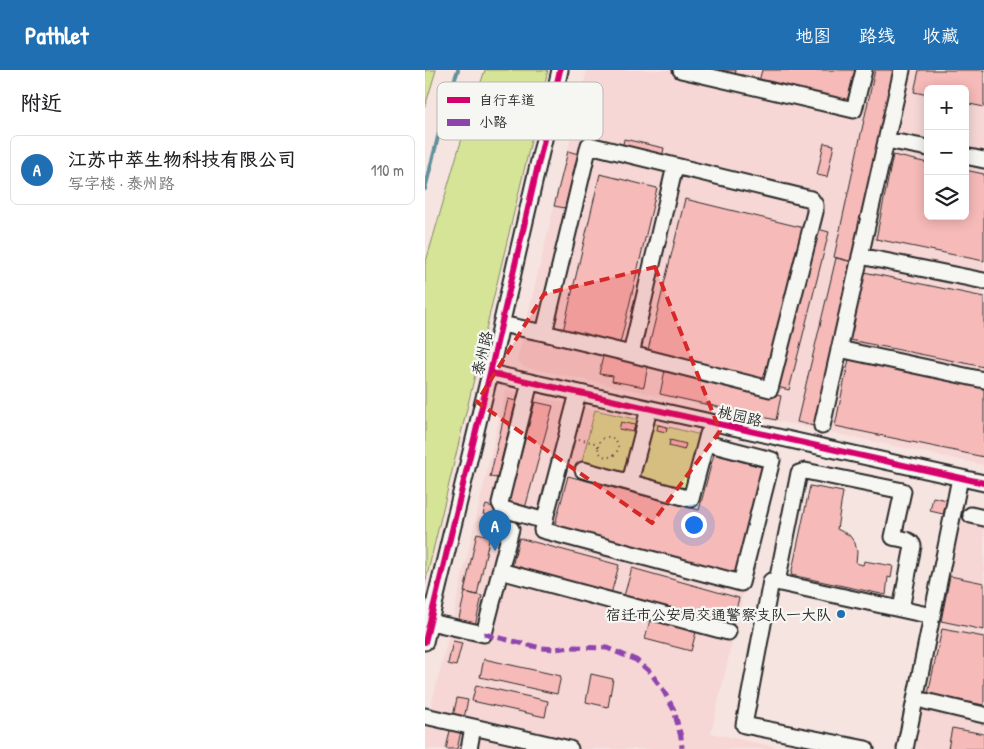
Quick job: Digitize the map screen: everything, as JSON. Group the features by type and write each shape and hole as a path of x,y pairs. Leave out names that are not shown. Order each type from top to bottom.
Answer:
{"street":[{"path":"681,70 854,110 864,70"},
{"path":"822,426 902,70"},
{"name":"泰州路","path":"425,642 544,140"},
{"path":"886,140 924,147"},
{"path":"501,324 770,389 815,212 815,205 811,199 589,145 543,333"},
{"path":"969,157 984,160"},
{"path":"631,354 675,166"},
{"path":"860,256 984,281"},
{"path":"839,349 984,380"},
{"name":"桃园路","path":"490,373 984,483"},
{"path":"530,382 500,503 503,509 545,521"},
{"path":"579,393 542,530 741,583 777,437"},
{"path":"630,482 649,409"},
{"path":"583,470 691,499 711,422"},
{"path":"706,443 772,460"},
{"path":"777,582 799,473 805,471 903,492 893,538 909,541 913,546 901,609"},
{"path":"905,749 960,478"},
{"path":"430,622 484,634 511,529"},
{"path":"500,571 728,632"},
{"path":"866,749 744,724 771,581 932,616"},
{"path":"925,702 984,715"},
{"path":"425,716 570,749"},
{"path":"469,749 473,727"}],"path":[{"path":"567,436 598,444"},
{"path":"605,437 612,437 616,440 618,450 612,456 605,457 599,451 598,444 605,437"}],"highlighted area":[{"path":"655,267 720,431 652,523 477,402 544,294"}],"shaded area":[{"path":"587,70 984,70 984,465 524,367 517,360 570,140 603,140 603,82 584,82"},
{"path":"506,389 776,453 711,733 785,749 425,749 425,730"},
{"path":"984,505 984,749 912,749 958,525 970,506 980,508"}],"green space":[{"path":"425,70 436,70 425,107"},
{"path":"485,70 548,70 545,82 481,82"},
{"path":"462,140 531,140 425,584 425,265"},
{"path":"595,410 639,420 625,473 623,474 581,465"},
{"path":"652,423 701,435 686,487 683,490 639,478"}],"building":[{"path":"709,70 736,70 735,76"},
{"path":"762,70 855,70 847,102 759,81"},
{"path":"875,70 895,70 853,262 834,257"},
{"path":"919,70 984,70 984,107 969,104 969,85 924,85 924,94 914,92"},
{"path":"624,139 664,148 662,158 622,149"},
{"path":"824,143 834,145 827,177 817,175"},
{"path":"568,151 578,154 565,208 554,206"},
{"path":"893,155 924,162 924,220 969,220 969,171 984,174 984,261 876,239"},
{"path":"600,174 657,188 619,348 562,335"},
{"path":"685,199 804,228 766,383 647,354"},
{"path":"814,228 829,232 789,390 774,386"},
{"path":"836,258 853,262 814,426 797,422"},
{"path":"864,272 984,297 984,367 850,340"},
{"path":"603,356 648,365 644,387 612,381 613,376 599,374"},
{"path":"849,359 984,387 984,457 835,426"},
{"path":"665,370 781,396 776,420 660,394"},
{"path":"508,399 516,401 497,478 490,477"},
{"path":"535,402 553,406 524,512 507,508"},
{"path":"621,422 635,425 633,432 619,429"},
{"path":"658,425 667,427 666,432 657,430"},
{"path":"670,440 686,444 684,450 669,446"},
{"path":"714,454 765,468 736,576 554,528 568,476 699,510"},
{"path":"810,486 843,492 837,529 849,535 855,543 857,552 856,563 863,565 864,561 893,566 891,578 888,577 886,595 791,575"},
{"path":"933,497 947,500 943,514 930,511"},
{"path":"486,505 521,517 519,524 483,514"},
{"path":"477,533 490,536 477,595 464,592"},
{"path":"519,538 619,565 611,594 512,567"},
{"path":"632,568 739,598 732,625 624,596"},
{"path":"950,576 984,583 984,630 941,621"},
{"path":"465,592 482,596 474,630 457,627"},
{"path":"650,620 696,632 691,651 645,639"},
{"path":"942,629 984,637 984,705 928,694"},
{"path":"453,641 462,643 456,666 448,664"},
{"path":"484,659 561,676 557,694 480,677"},
{"path":"591,674 613,679 608,707 586,702"},
{"path":"476,685 548,701 545,717 472,701"},
{"path":"457,698 468,700 457,749 446,749"},
{"path":"952,728 984,734 984,749 948,749"}],"waterway":[{"path":"454,82 458,70"},
{"path":"425,189 437,140"}],"marked path":[{"path":"484,634 541,648 607,648 636,660 649,671 662,688 674,710 682,748"}],"cycle path":[{"path":"557,82 560,70"},
{"path":"425,642 544,140"},
{"path":"490,373 984,483"}],"place":[{"name":"江苏中萃生物科技有限公司","path":"495,551"},
{"name":"宿迁市公安局交通警察支队一大队","path":"841,614"}]}
